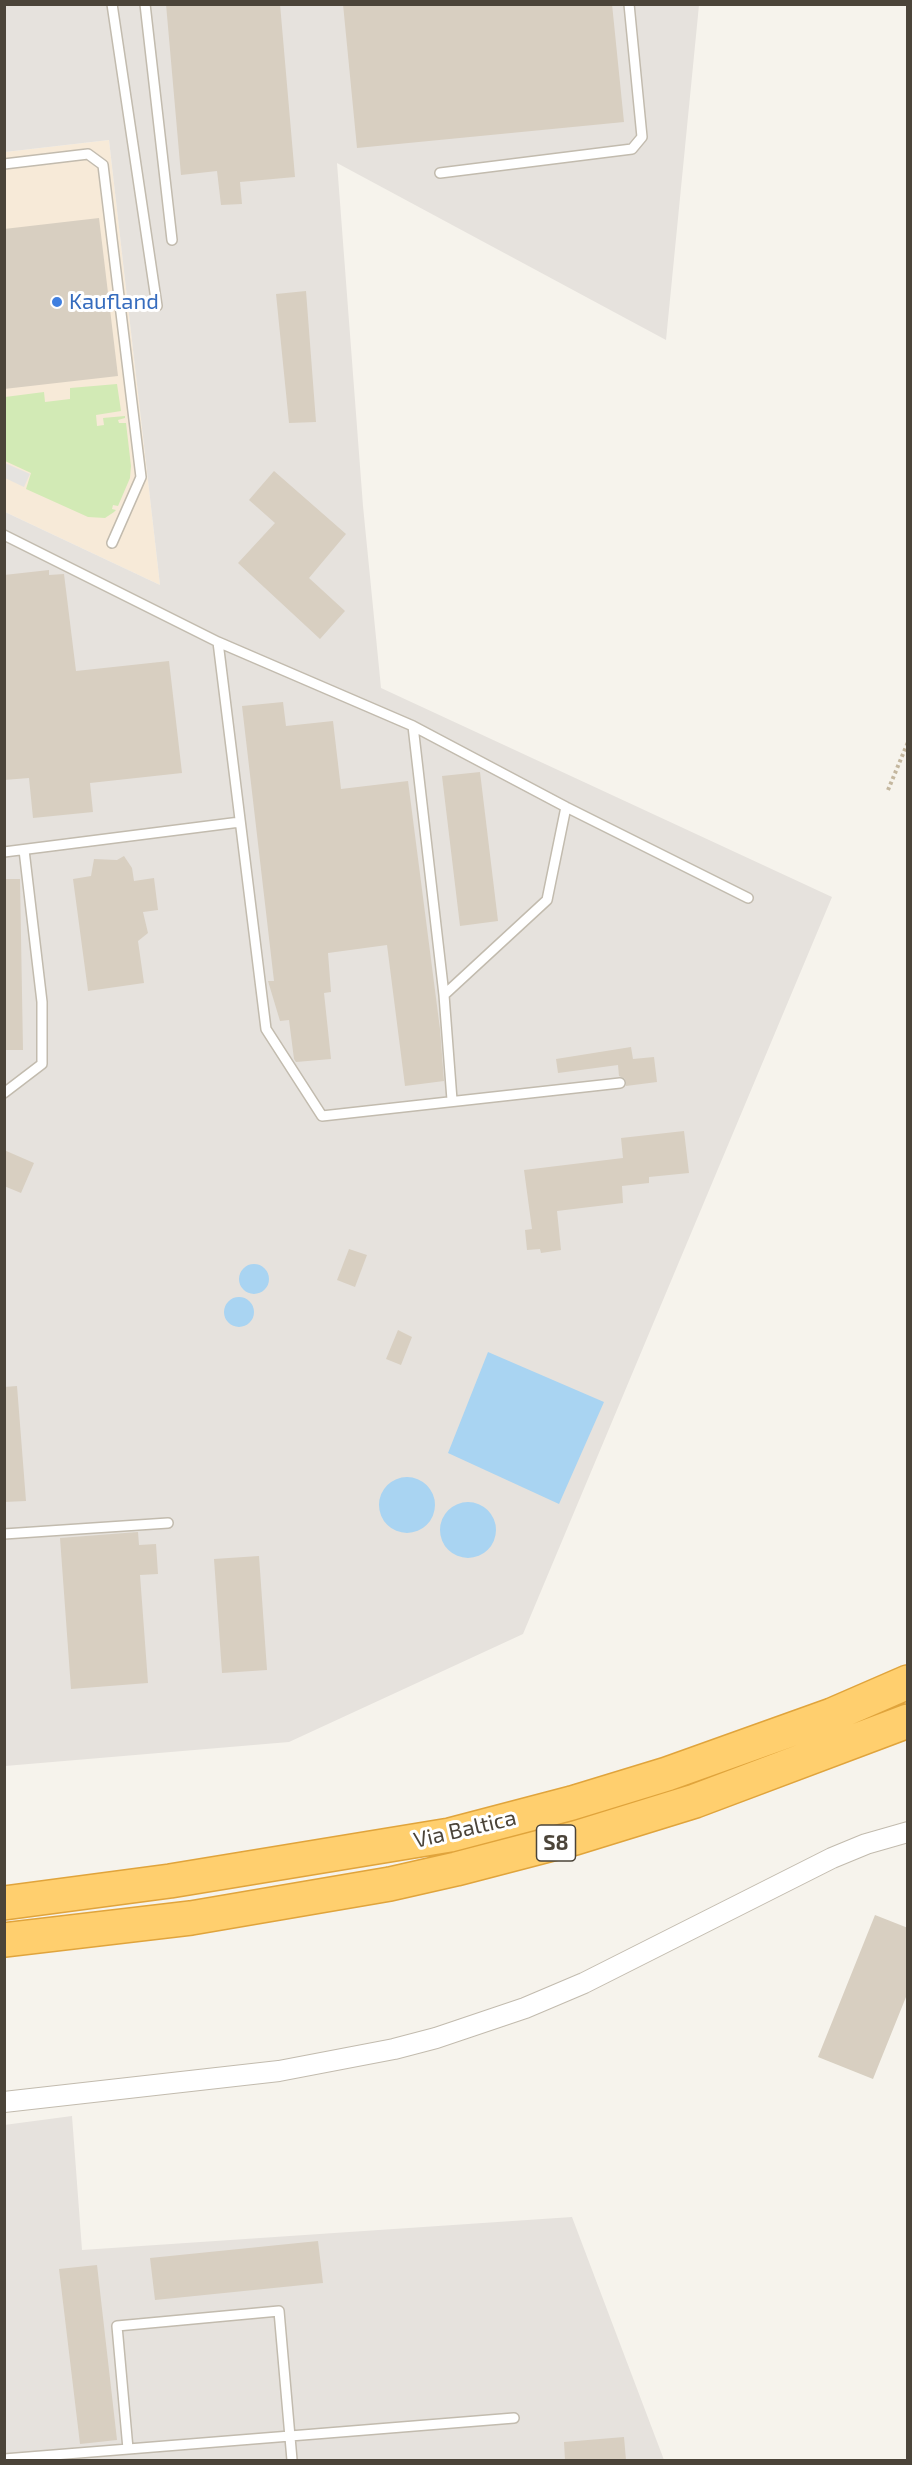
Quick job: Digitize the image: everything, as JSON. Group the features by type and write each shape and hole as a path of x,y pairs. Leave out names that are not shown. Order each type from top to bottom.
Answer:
{"highway":[{"name":"Via Baltica","path":"4,1903 170,1881 450,1835 572,1803 668,1774 822,1718 908,1682"},
{"name":"Via Baltica","path":"4,1940 191,1918 390,1884 456,1869 575,1838 695,1801 908,1720"}],"street":[{"path":"4,2102 279,2071 394,2049 436,2038 525,2008 584,1983 832,1858 866,1844 908,1832"}],"lane":[{"path":"112,4 157,306"},
{"path":"146,4 172,240"},
{"path":"440,173 632,149 642,137 629,4"},
{"path":"4,164 88,154 103,165 141,477 112,543"},
{"path":"4,535 218,642 412,726 566,807 748,898"},
{"path":"218,642 266,1029 322,1116 620,1083"},
{"path":"412,726 444,995 452,1100"},
{"path":"444,995 548,900 566,807"},
{"path":"4,852 240,822"},
{"path":"4,1094 42,1064 42,1002 24,850"},
{"path":"4,1534 168,1523"},
{"path":"128,2449 117,2326 279,2311 292,2460"},
{"path":"10,2460 514,2418"}],"path":[{"path":"888,790 908,741"}],"shaded area":[{"path":"5,5 699,5 666,340 337,163 363,506 381,688 832,897 523,1634 289,1742 5,1766 5,512 160,585 109,140 5,152"},
{"path":"109,140 160,585 5,512 5,152"},
{"path":"5,463 30,474 24,487 5,478"},
{"path":"72,2116 82,2250 572,2217 664,2460 5,2460 4,2125"}],"green space":[{"path":"117,384 121,411 96,415 97,426 104,425 103,418 125,416 118,420 119,423 126,423 131,466 130,478 118,506 113,505 112,509 116,510 105,518 88,517 26,489 31,473 5,461 5,397 44,392 45,402 70,399 70,388"}],"water":[{"path":"254,1264 260,1265 268,1273 268,1285 260,1293 254,1294 248,1293 240,1285 239,1279 240,1273 248,1265"},
{"path":"239,1297 249,1302 254,1312 249,1322 239,1327 229,1322 224,1312 229,1302"},
{"path":"488,1352 604,1402 559,1504 448,1453"},
{"path":"407,1477 418,1479 427,1485 433,1494 435,1505 433,1516 427,1525 418,1531 407,1533 396,1531 387,1525 381,1516 379,1505 381,1494 387,1485 396,1479"},
{"path":"462,1502 474,1502 484,1506 492,1514 496,1530 492,1546 484,1554 474,1558 462,1558 452,1554 444,1546 440,1536 440,1524 444,1514 452,1506"}],"building":[{"path":"166,4 280,4 295,177 240,182 242,204 221,205 217,171 181,175"},
{"path":"343,4 612,4 624,122 357,148"},
{"name":"Kaufland","path":"99,218 118,376 4,389 4,229"},
{"path":"306,291 316,422 289,423 276,294"},
{"path":"274,471 346,534 309,578 345,611 320,639 238,563 275,523 249,500"},
{"path":"49,570 49,575 64,574 76,671 169,661 182,773 90,783 93,812 33,818 29,778 4,780 4,575"},
{"path":"283,702 286,726 333,721 341,789 408,781 440,1029 444,1081 405,1086 387,945 328,953 331,992 324,993 331,1059 296,1062 294,1059 289,1020 280,1021 268,981 274,981 242,706"},
{"path":"480,772 498,921 460,926 442,776"},
{"path":"124,856 132,868 134,881 154,878 158,910 143,912 148,933 138,941 144,983 88,991 73,879 91,876 94,859 117,860"},
{"path":"4,879 20,879 23,1050 4,1050"},
{"path":"631,1047 633,1059 654,1057 657,1082 626,1086 625,1079 619,1076 618,1065 558,1073 556,1059"},
{"path":"684,1131 689,1173 649,1177 649,1183 622,1186 623,1203 557,1211 561,1250 541,1253 540,1249 527,1250 525,1230 532,1229 524,1170 623,1158 621,1138"},
{"path":"4,1150 34,1163 21,1193 4,1186"},
{"path":"349,1249 367,1255 355,1287 337,1280"},
{"path":"398,1330 412,1337 401,1365 386,1359"},
{"path":"17,1386 26,1501 4,1502 4,1387"},
{"path":"138,1532 139,1545 156,1544 158,1574 140,1575 148,1683 71,1689 60,1538"},
{"path":"259,1556 267,1670 222,1673 214,1559"},
{"path":"875,1915 908,1928 908,1992 873,2079 818,2057"},
{"path":"318,2241 323,2283 155,2300 150,2258"},
{"path":"97,2265 117,2440 80,2444 59,2269"},
{"path":"624,2437 626,2460 565,2460 564,2442"}],"place":[{"name":"Kaufland","path":"57,302"}]}
